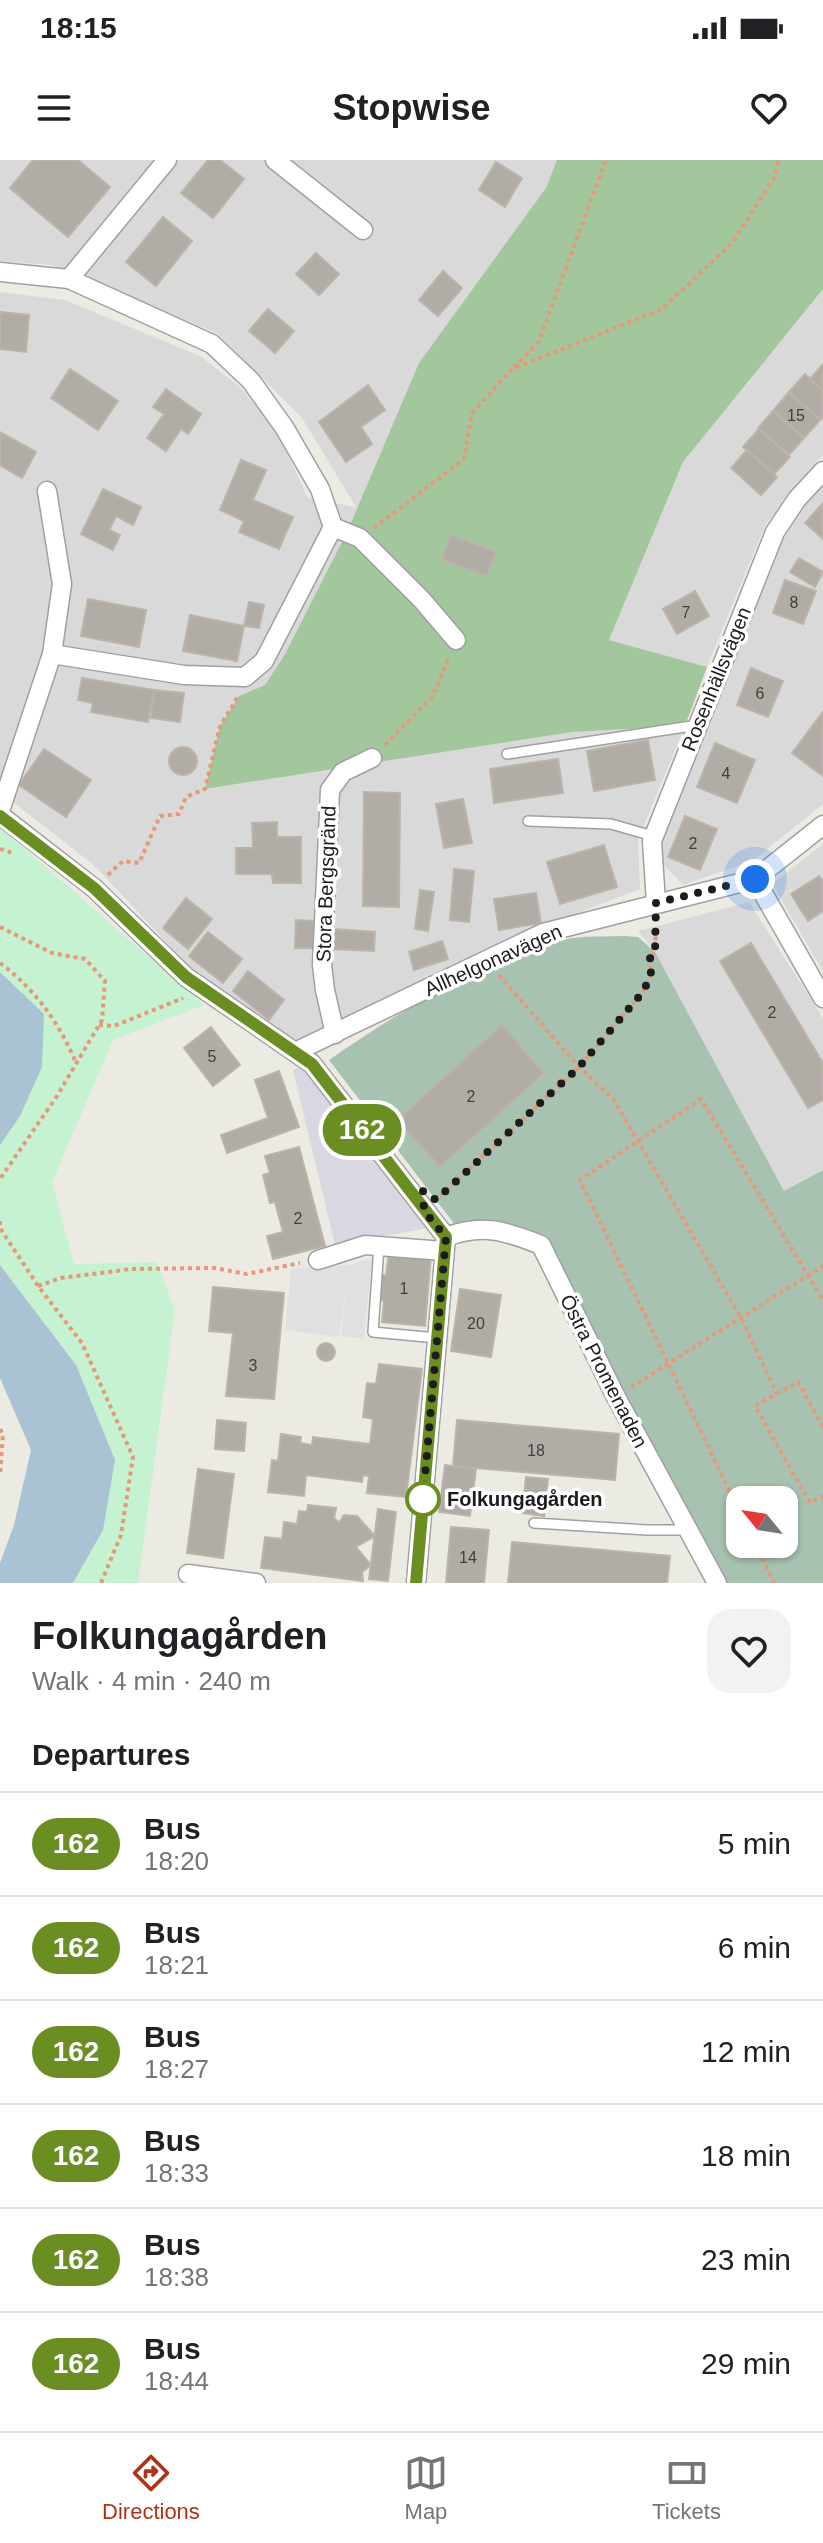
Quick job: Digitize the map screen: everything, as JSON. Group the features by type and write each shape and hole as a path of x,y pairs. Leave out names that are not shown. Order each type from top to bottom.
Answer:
{"street":[{"path":"69,279 167,160"},
{"path":"275,160 363,230"},
{"path":"0,272 69,279 212,344 251,381 284,427 320,489 333,527 264,661 245,677 184,675 52,654"},
{"name":"Rosenhällsvägen","path":"656,903 653,836 775,532 797,499 823,471"},
{"path":"47,491 62,584 52,654 0,813 94,888 186,977 312,1064 445,1244 416,1583"},
{"path":"333,527 360,538 422,600 456,640"},
{"name":"Stora Bergsgränd","path":"335,1034 322,965 330,790 343,772 372,758"},
{"name":"Allhelgonavägen","path":"295,1052 543,933 755,879 823,825"},
{"path":"755,879 823,998"},
{"name":"Östra Promenaden","path":"318,1260 365,1245 445,1244 466,1229 507,1231 541,1245 616,1397 717,1583"},
{"path":"188,1574 256,1583"}],"lane":[{"path":"507,754 698,725"},
{"path":"528,821 611,824 653,836"},
{"path":"379,1246 373,1332 437,1338"},
{"path":"534,1523 688,1530"}],"path":[{"path":"360,538 464,459 472,413 538,343 606,160"},
{"path":"512,369 662,309 732,243 775,177 778,160"},
{"path":"372,758 433,696 456,640"},
{"path":"94,888 123,861 139,863 160,816 179,814 186,797 205,789 220,726 239,696 245,677"},
{"path":"436,1200 579,1067 643,992 651,975 650,956 655,952 656,903"},
{"path":"0,1179 102,1020 105,981 85,959 52,953 1,929"},
{"path":"482,961 499,975 579,1067 614,1100 741,1318 777,1394"},
{"path":"0,963 51,1014 76,1063"},
{"path":"99,1025 114,1026 205,990"},
{"path":"727,1486 580,1180 701,1099 823,1300"},
{"path":"0,1221 0,1228 38,1286 82,1343 133,1457 121,1535 101,1583"},
{"path":"38,1286 61,1278 131,1269 214,1268 247,1274 318,1260"},
{"path":"616,1397 823,1266"},
{"path":"823,1427 798,1382 755,1406 810,1503 823,1496"},
{"path":"0,1429 3,1434 0,1476"},
{"path":"762,1558 774,1583"}],"shaded area":[{"path":"0,160 557,160 546,188 348,530 285,654 265,685 239,696 206,789 572,732 685,726 638,840 640,889 541,927 287,1044 190,968 95,866 13,802 0,800 0,292 65,300 200,356 240,387 277,432 308,498 356,507 302,418 217,333 51,265 0,261"},
{"path":"823,289 823,455 790,490 764,528 707,667 609,640 683,462"},
{"path":"823,486 823,804 752,861 683,885 662,863 662,842 784,538"},
{"path":"823,844 823,971 772,884"},
{"path":"749,902 823,1018 823,1170 784,1191 655,952 638,931"},
{"path":"317,1060 449,1224 335,1245 293,1070"},
{"path":"372,1258 364,1339 341,1336 348,1276 339,1337 285,1330 291,1269 350,1265"}],"green space":[{"path":"557,160 823,160 823,289 683,462 609,640 707,667 685,726 572,732 205,789 220,726 239,696 265,685 285,654 348,530 419,363 546,188"},
{"path":"0,827 204,1005 113,1040 52,1182 74,1264 157,1262 175,1310 138,1583 73,1583 103,1530 76,1365 0,1265 0,1145 20,1116 6,977 0,972"},
{"path":"638,937 655,952 784,1191 823,1170 823,1583 711,1583 547,1236 510,1224 455,1225 329,1060 411,1007 472,974 533,949 570,938"}],"water":[{"path":"0,972 44,1014 42,1067 20,1116 0,1145"},
{"path":"0,1265 76,1365 115,1460 103,1530 73,1583 0,1583 0,1563 14,1525 31,1450 0,1378"}],"building":[{"path":"33,160 78,160 110,187 68,237 10,188"},
{"path":"208,160 220,160 244,179 213,218 181,193"},
{"path":"496,162 522,178 505,207 479,190"},
{"path":"163,217 192,241 156,286 126,262"},
{"path":"316,253 339,274 319,295 296,274"},
{"path":"443,271 462,288 438,316 419,300"},
{"path":"268,309 294,331 275,353 249,331"},
{"path":"0,312 29,315 26,352 0,349"},
{"path":"823,364 823,391 810,379"},
{"path":"70,369 118,401 98,430 51,398"},
{"path":"805,374 823,391 823,417 820,420 789,392"},
{"path":"368,385 385,410 361,427 372,444 346,462 319,422"},
{"path":"166,389 201,414 188,434 181,429 166,451 147,438 164,414 153,407"},
{"path":"789,392 820,420 804,438 773,411"},
{"path":"773,411 804,438 789,455 758,428"},
{"path":"759,429 790,457 774,474 743,447"},
{"path":"0,432 36,452 22,478 0,465"},
{"path":"747,450 777,477 761,495 731,468"},
{"path":"241,460 266,470 253,500 293,517 279,549 239,532 244,521 220,510"},
{"path":"103,489 141,507 133,525 116,516 109,530 120,535 113,550 81,534"},
{"path":"823,503 823,539 805,523"},
{"path":"450,535 496,551 487,576 442,560"},
{"path":"799,558 823,572 815,587 790,572"},
{"path":"785,580 816,591 803,624 773,613"},
{"path":"695,591 709,616 677,634 663,609"},
{"path":"88,599 146,610 139,647 81,636"},
{"path":"249,602 264,605 259,628 244,626"},
{"path":"190,615 244,626 237,661 183,651"},
{"path":"751,668 783,681 768,717 737,705"},
{"path":"82,678 154,690 148,722 91,712 93,703 78,700"},
{"path":"154,690 184,693 180,722 151,718"},
{"path":"823,712 823,776 792,753"},
{"path":"648,740 655,780 594,791 587,751"},
{"path":"715,743 755,760 737,803 697,787"},
{"path":"183,747 193,751 197,761 193,771 183,775 173,771 169,761 173,751"},
{"path":"44,749 91,780 66,817 19,785"},
{"path":"558,759 563,793 494,803 490,769"},
{"path":"364,792 400,793 399,907 363,906"},
{"path":"463,799 472,843 444,848 436,804"},
{"path":"685,816 717,829 700,870 668,857"},
{"path":"277,822 277,837 301,837 301,883 273,883 272,874 236,874 236,848 253,848 252,823"},
{"path":"604,845 617,887 560,904 547,862"},
{"path":"454,869 474,871 469,922 450,920"},
{"path":"819,876 823,881 823,911 808,921 791,894"},
{"path":"420,890 434,892 428,931 415,929"},
{"path":"536,893 541,923 499,930 494,899"},
{"path":"186,898 212,919 188,949 163,928"},
{"path":"296,920 314,921 313,948 295,948"},
{"path":"333,929 375,932 374,951 331,949"},
{"path":"208,932 242,959 223,983 189,956"},
{"path":"442,941 448,959 414,970 409,952"},
{"path":"751,943 823,1063 823,1100 808,1108 720,961"},
{"path":"248,971 284,1000 269,1020 233,991"},
{"path":"502,1025 544,1073 440,1167 397,1120"},
{"path":"211,1027 240,1065 213,1086 184,1048"},
{"path":"279,1071 299,1127 227,1153 221,1135 268,1118 255,1080"},
{"path":"299,1147 325,1246 273,1259 267,1236 283,1232 275,1202 270,1203 263,1175 270,1173 265,1156"},
{"path":"389,1252 431,1255 425,1326 382,1322 384,1301 379,1300 381,1275 386,1275"},
{"path":"213,1287 284,1293 274,1399 226,1396 233,1333 209,1331"},
{"path":"460,1289 501,1295 491,1357 451,1351"},
{"path":"326,1343 335,1352 326,1361 317,1352"},
{"path":"379,1364 422,1369 406,1497 367,1493 369,1476 363,1475 362,1482 306,1475 304,1496 268,1492 272,1460 278,1461 281,1434 301,1437 300,1443 312,1445 313,1437 370,1444 373,1419 363,1417 367,1383 376,1384"},
{"path":"217,1420 246,1423 244,1451 215,1449"},
{"path":"457,1420 619,1434 615,1480 453,1466"},
{"path":"445,1465 476,1469 470,1516 439,1512"},
{"path":"198,1469 234,1474 223,1558 187,1553"},
{"path":"526,1477 548,1479 544,1516 522,1513"},
{"path":"308,1505 336,1508 334,1518 339,1523 344,1515 357,1516 375,1536 356,1547 371,1565 362,1572 363,1581 261,1568 265,1537 282,1539 284,1522 297,1524 299,1511 307,1512"},
{"path":"378,1509 396,1512 388,1581 369,1579"},
{"path":"451,1527 489,1530 484,1583 446,1583"},
{"path":"512,1542 670,1556 667,1583 508,1583"}],"bus line":[{"name":"162","path":"0,816 94,888 186,977 312,1064 446,1237 416,1583"}],"place":[{"name":"Folkungagården","path":"423,1499"}],"route":[{"path":"423,1499 446,1237 424,1211 423,1191 436,1200 579,1067 643,992 651,975 650,956 655,952 656,903 755,879"}]}
